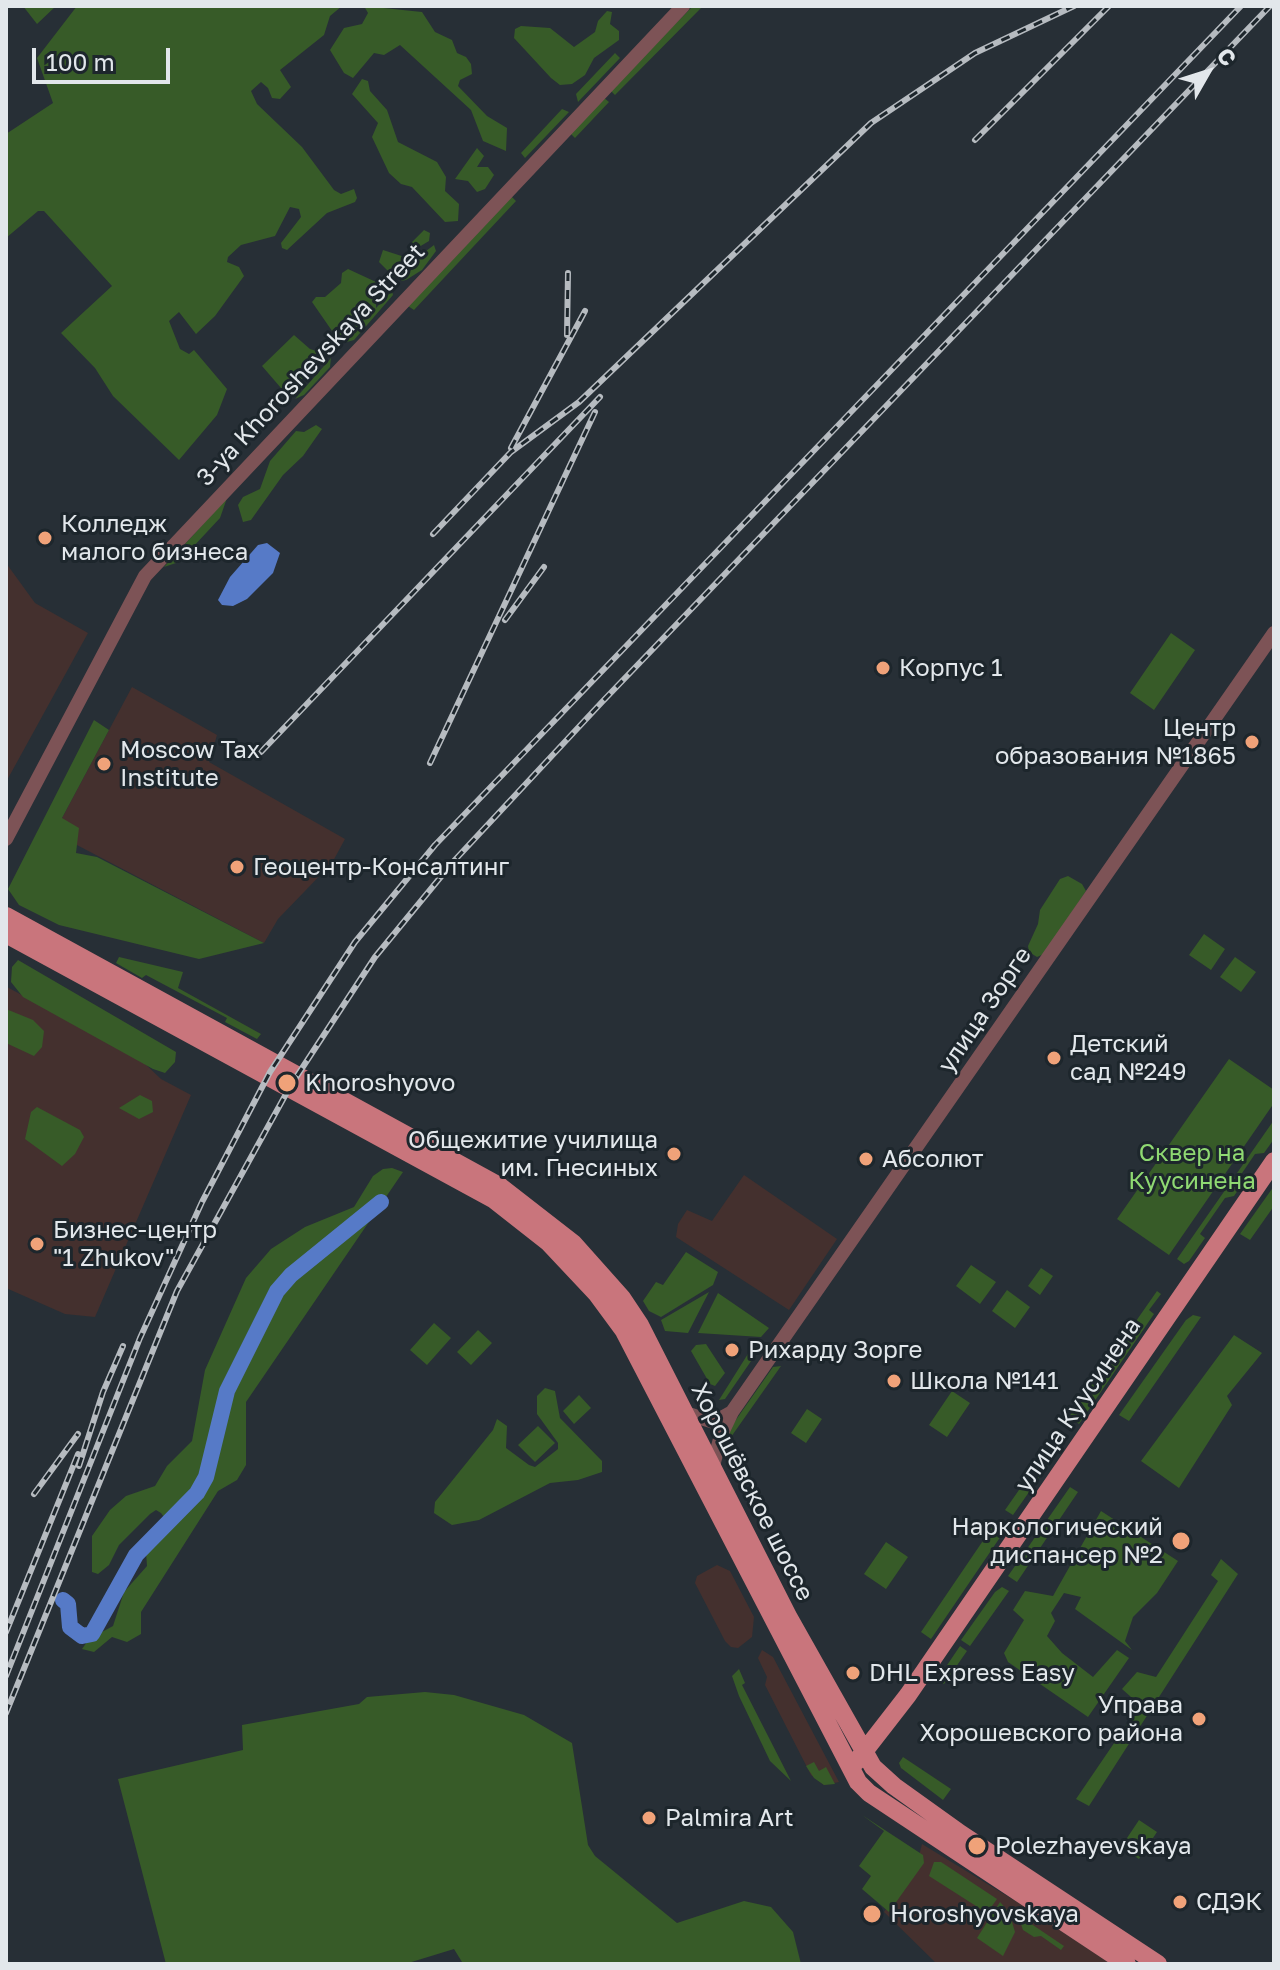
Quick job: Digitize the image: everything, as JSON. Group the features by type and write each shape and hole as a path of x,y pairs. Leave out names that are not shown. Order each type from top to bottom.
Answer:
{"main road":[{"path":"7,921 278,1072"},
{"name":"Хорошёвское шоссе","path":"278,1072 501,1187 556,1229 596,1267 630,1309 789,1618 863,1752 894,1786 1158,1964"},
{"name":"Хорошёвское шоссе","path":"278,1072 493,1199 549,1243 596,1293 647,1374 856,1779 869,1793 1127,1964"},
{"name":"улица Куусинена","path":"863,1752 908,1695 1274,1161"},
{"path":"835,1738 847,1753 863,1752"},
{"path":"856,1779 853,1768 863,1752"}],"street":[{"name":"3-ya Khoroshevskaya Street","path":"6,839 145,576 683,6"},
{"name":"улица Зорге","path":"713,1466 721,1435 732,1412 1274,633"},
{"path":"685,1413 714,1422 732,1412"}],"shaded area":[{"path":"6,563 35,603 88,633 6,782"},
{"path":"132,687 217,735 209,762 345,839 332,863 278,919 264,943 54,833"},
{"path":"7,987 140,1059 161,1079 191,1095 95,1317 65,1314 6,1288"},
{"path":"744,1175 837,1239 789,1310 676,1237 678,1224 687,1210 712,1221"},
{"path":"717,1565 730,1571 754,1617 752,1637 738,1648 731,1647 725,1641 695,1583 697,1576"},
{"path":"762,1650 773,1657 839,1782 824,1785 811,1775 765,1685 767,1677 758,1658"},
{"path":"922,1844 1111,1964 937,1964 884,1912 916,1868"}],"green space":[{"path":"23,6 56,6 37,24"},
{"path":"77,6 342,6 330,16 324,35 280,70 291,87 280,99 272,98 261,82 251,91 257,104 302,147 334,190 341,194 354,189 357,198 355,202 327,213 287,250 282,248 281,243 301,217 299,209 290,207 275,236 241,245 228,257 227,262 239,267 244,276 215,316 196,334 179,312 169,321 180,349 189,354 194,350 227,389 217,415 179,460 113,396 95,368 61,333 112,286 44,211 38,211 6,238 6,134 53,103 37,58"},
{"path":"364,6 422,12 435,32 452,40 457,53 466,57 471,64 472,74 460,80 458,86 487,116 507,128 506,151 483,141 471,110 400,45 384,55 374,53 353,78 344,73 330,50 344,28 362,24 368,13"},
{"path":"693,6 703,6 615,95 610,90"},
{"path":"607,11 612,12 610,24 619,31 619,40 594,58 585,75 572,84 560,85 551,78 514,38 515,29 521,26 550,28 574,47 595,32 598,21"},
{"path":"615,53 620,58 578,102 576,94"},
{"path":"362,79 368,81 370,91 387,110 398,142 437,162 446,177 445,191 459,204 458,221 445,222 412,187 401,184 389,173 372,137 378,123 352,94"},
{"path":"603,97 609,102 575,138 570,133"},
{"path":"562,109 569,112 525,158 521,153"},
{"path":"477,148 484,156 477,167 488,167 494,175 485,189 477,192 468,181 455,179"},
{"path":"511,196 516,201 414,310 408,306"},
{"path":"424,230 430,233 429,241 414,250 409,245"},
{"path":"434,245 436,251 422,270 406,280 401,281 412,269 395,278 379,262 383,250 414,260"},
{"path":"348,269 389,288 376,303 376,308 392,291 393,295 354,340 343,343 350,336 346,334 339,341 312,302 316,297 325,297 341,283 342,273"},
{"path":"294,335 310,349 326,354 287,395 262,366"},
{"path":"331,358 330,367 304,395 295,399"},
{"path":"316,425 322,429 303,456 283,475 251,520 243,522 238,505 243,497 260,489 270,461 296,431 304,432"},
{"path":"227,498 220,518 179,562 164,567"},
{"path":"1171,633 1195,650 1154,710 1130,693"},
{"path":"94,720 109,730 62,818 79,828 76,853 97,857 264,943 199,959 59,925 19,905 8,889"},
{"path":"1068,876 1082,884 1086,891 1044,954 1037,957 1029,952 1028,946 1038,924 1040,910 1060,879"},
{"path":"1204,934 1225,949 1211,970 1189,955"},
{"path":"119,957 183,972 178,988 261,1034 257,1039 225,1022 227,1018 146,975 142,978 116,963"},
{"path":"1235,957 1256,972 1241,992 1220,977"},
{"path":"18,960 176,1052 175,1062 165,1073 153,1069 23,997 11,982 12,967"},
{"path":"6,1009 33,1020 44,1031 42,1047 34,1056 6,1043"},
{"name":"Сквер на Куусинена","path":"1229,1059 1274,1090 1274,1103 1169,1255 1117,1219"},
{"path":"140,1095 152,1101 153,1112 139,1119 119,1108"},
{"path":"37,1107 80,1130 84,1137 75,1154 62,1166 25,1139 31,1112"},
{"path":"1274,1120 1274,1139 1264,1153 1255,1154 1236,1182 1241,1186 1234,1196 1225,1198 1200,1234 1205,1238 1184,1264 1177,1259"},
{"path":"383,1169 403,1172 246,1402 246,1465 237,1480 218,1491 141,1612 141,1634 127,1642 112,1637 94,1652 82,1649 89,1639 113,1626 124,1592 147,1566 146,1552 167,1532 170,1525 156,1510 150,1514 119,1545 109,1565 98,1574 92,1572 92,1536 110,1510 126,1496 155,1486 167,1466 192,1441 205,1370 246,1278 271,1249 305,1227 354,1207 373,1176"},
{"path":"1274,1186 1274,1206 1250,1240 1240,1234"},
{"path":"686,1252 718,1272 713,1285 661,1317 649,1311 643,1301 656,1282 663,1285"},
{"path":"971,1265 996,1282 980,1304 956,1286"},
{"path":"1041,1268 1053,1276 1040,1295 1028,1286"},
{"path":"1007,1290 1030,1307 1015,1328 992,1311"},
{"path":"1157,1291 1161,1294 1149,1310 1154,1314 1079,1424 1069,1417"},
{"path":"709,1292 688,1333 665,1331 661,1320"},
{"path":"718,1293 769,1328 761,1337 698,1333"},
{"path":"1193,1315 1201,1317 1129,1421 1119,1415 1186,1320"},
{"path":"434,1323 451,1338 427,1365 410,1350"},
{"path":"478,1330 492,1343 471,1365 457,1352"},
{"path":"1234,1335 1262,1353 1227,1396 1232,1405 1179,1488 1141,1461"},
{"path":"706,1344 725,1373 715,1386 710,1384 691,1351 696,1345"},
{"path":"760,1348 725,1399 719,1400 751,1349"},
{"path":"781,1366 731,1437 726,1434 773,1367"},
{"path":"545,1388 555,1391 560,1418 602,1461 602,1472 578,1480 550,1483 479,1520 452,1525 434,1513 435,1502 493,1430 497,1419 507,1426 506,1448 529,1465 535,1467 558,1449 558,1443 537,1414 537,1396"},
{"path":"952,1391 970,1403 947,1437 929,1425"},
{"path":"579,1395 591,1408 574,1424 563,1411"},
{"path":"807,1409 822,1419 806,1443 791,1433"},
{"path":"538,1426 555,1443 535,1462 518,1445"},
{"path":"1042,1457 1050,1462 1013,1515 1005,1510"},
{"path":"1070,1487 1078,1492 1017,1582 1008,1576"},
{"path":"1101,1511 1178,1561 1157,1593 1133,1617 1125,1641 1132,1650 1075,1609 1081,1597 1064,1593 1051,1613 1055,1621 1047,1636 1062,1653 1093,1677 1117,1650 1129,1658 1088,1717 1008,1662 1004,1653 1024,1620 1013,1610 1025,1591 1053,1596"},
{"path":"995,1523 1003,1533 931,1639 921,1632"},
{"path":"886,1542 908,1557 886,1589 864,1574"},
{"path":"1221,1559 1238,1574 1089,1806 1076,1799 1140,1705 1122,1689 1137,1672 1156,1677 1218,1581 1211,1575"},
{"path":"1002,1587 1009,1591 970,1646 961,1640 995,1592"},
{"path":"960,1646 967,1651 944,1684 937,1680"},
{"path":"739,1669 745,1683 742,1685 791,1781 770,1761 739,1696 732,1676"},
{"path":"425,1692 454,1695 524,1715 572,1743 588,1845 595,1856 677,1923 744,1901 771,1907 793,1932 801,1964 432,1964 462,1962 454,1949 405,1964 166,1964 118,1779 243,1750 242,1725 359,1704 367,1697"},
{"path":"903,1757 951,1789 943,1800 901,1768 899,1763"},
{"path":"814,1762 819,1771 826,1767 835,1784 824,1785 814,1778 806,1766"},
{"path":"862,1815 923,1855 924,1863 889,1912 862,1889 871,1876 859,1866 884,1831"},
{"path":"1139,1820 1157,1832 1139,1859 1121,1847"},
{"path":"934,1862 941,1862 997,1899 987,1913 929,1876"},
{"path":"1000,1902 1009,1912 1015,1932 1003,1956 977,1938"},
{"path":"1018,1915 1064,1946 1061,1950 1041,1936 1034,1937 1023,1930"}],"water":[{"path":"267,543 280,553 273,573 247,599 233,606 222,605 218,600 230,577 258,545"}],"waterway":[{"path":"63,1600 68,1604 70,1627 82,1636 92,1634 136,1555 197,1493 206,1477 227,1391 277,1291 291,1275 381,1202"}],"railway":[{"path":"433,534 511,452 579,402 871,123 975,53 1074,6"},
{"path":"975,140 1109,6"},
{"path":"6,1676 140,1338 202,1202 270,1072 355,942 435,845 1241,6"},
{"path":"6,1713 177,1291 291,1085 375,957 453,862 602,702 1270,6"},
{"path":"567,335 568,273"},
{"path":"511,448 585,311"},
{"path":"261,752 600,397"},
{"path":"430,763 595,412"},
{"path":"505,620 544,567"},
{"path":"79,1466 103,1392 123,1346"},
{"path":"34,1494 78,1434"},
{"path":"6,1632 78,1454"}],"place":[{"name":"Колледж малого бизнеса","path":"45,538"},
{"name":"Корпус 1","path":"883,668"},
{"name":"Центр образования №1865","path":"1252,742"},
{"name":"Moscow Tax Institute","path":"104,764"},
{"name":"Геоцентр-Консалтинг","path":"237,867"},
{"name":"Детский сад №249","path":"1054,1058"},
{"name":"Khoroshyovo","path":"287,1083"},
{"name":"Общежитие училища им. Гнесиных","path":"674,1154"},
{"name":"Абсолют","path":"866,1159"},
{"name":"Бизнес-центр \"1 Zhukov\"","path":"37,1244"},
{"name":"Рихарду Зорге","path":"732,1350"},
{"name":"Школа №141","path":"894,1381"},
{"name":"Наркологический диспансер №2","path":"1181,1541"},
{"name":"DHL Express Easy","path":"853,1673"},
{"name":"Управа Хорошевского района","path":"1199,1719"},
{"name":"Palmira Art","path":"649,1818"},
{"name":"Polezhayevskaya","path":"977,1846"},
{"name":"СДЭК","path":"1180,1902"},
{"name":"Horoshyovskaya","path":"872,1914"}]}
